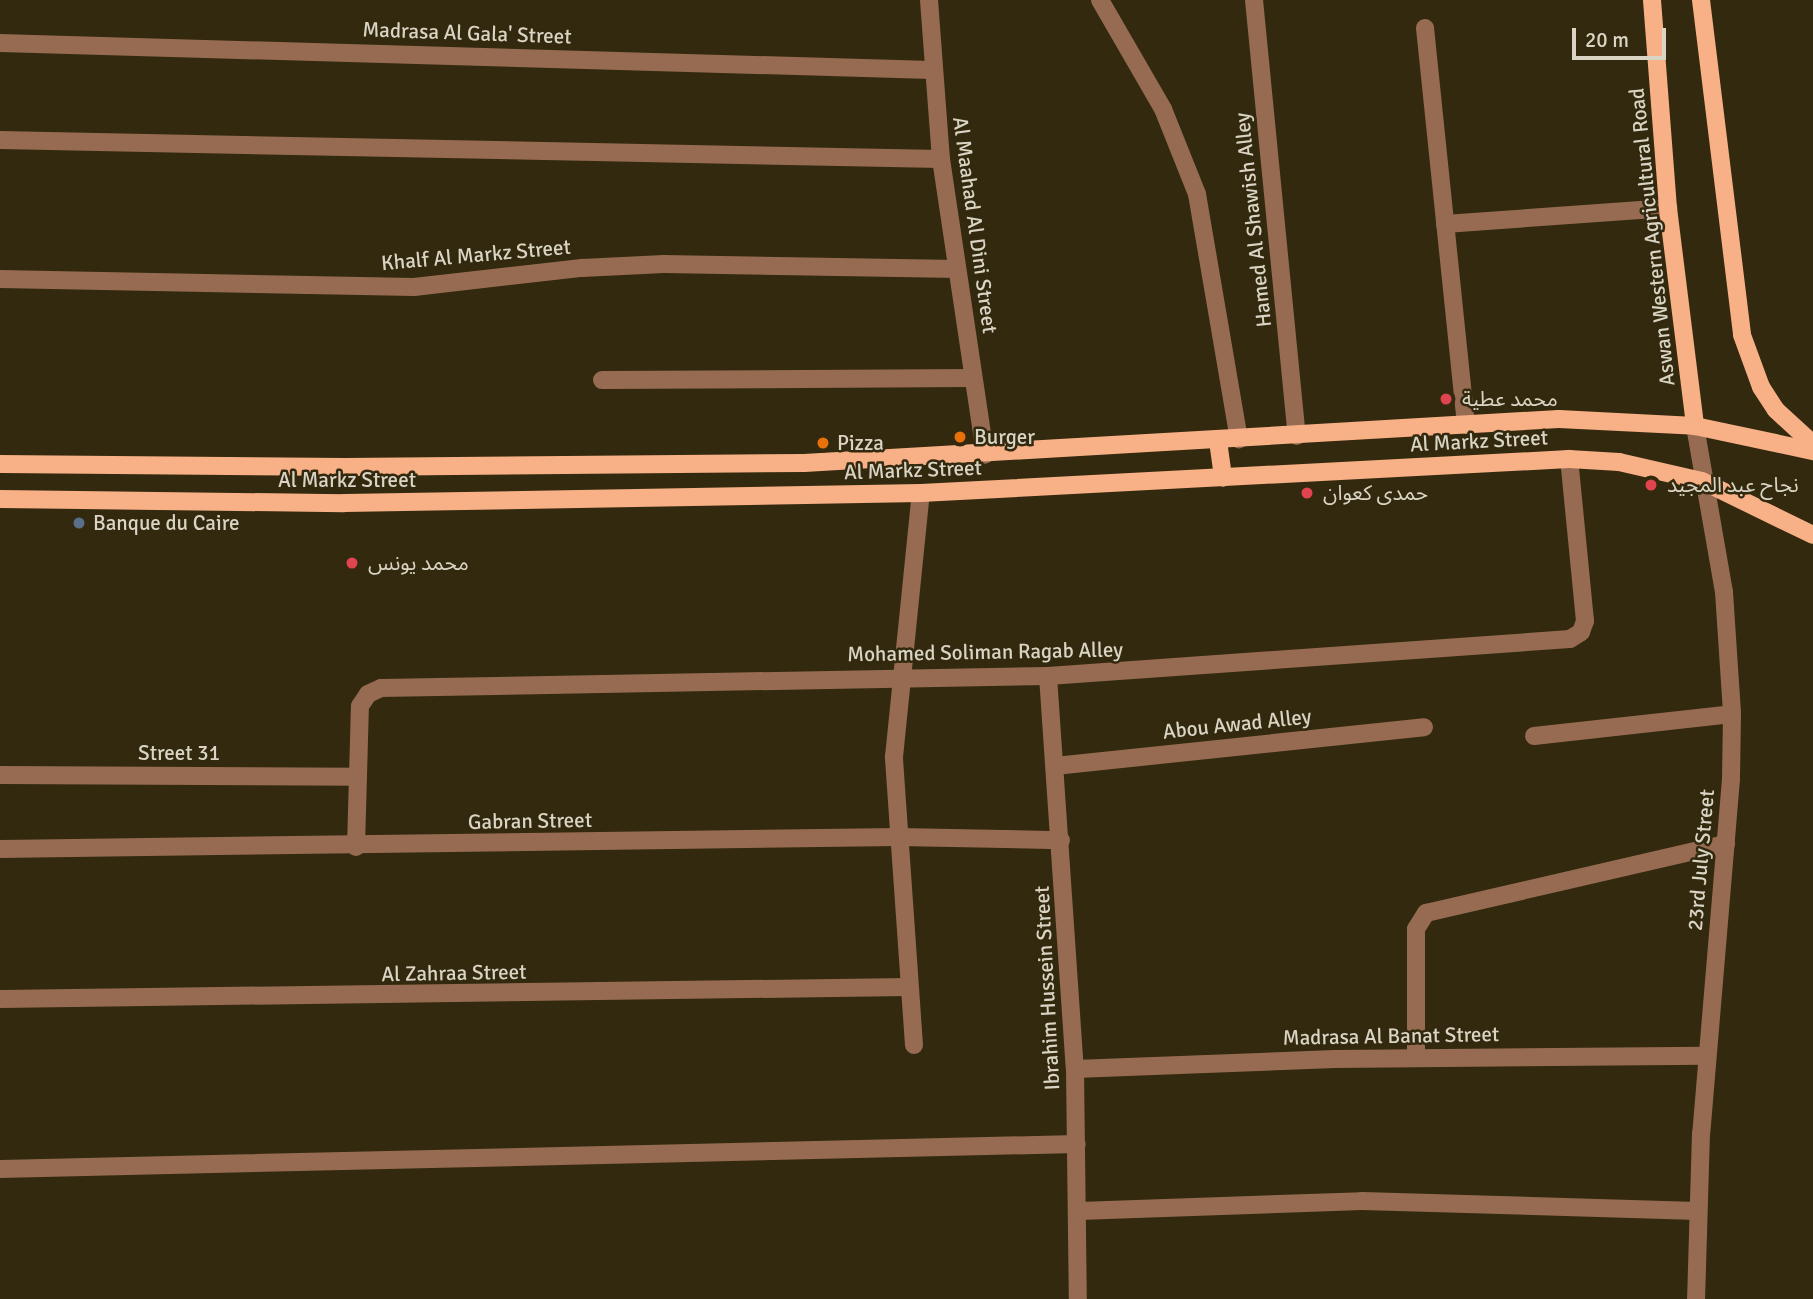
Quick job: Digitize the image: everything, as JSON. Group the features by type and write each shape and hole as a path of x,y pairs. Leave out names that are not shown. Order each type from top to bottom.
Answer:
{"main road":[{"name":"Aswan Western Agricultural Road","path":"1652,0 1668,208 1695,426"},
{"path":"1701,0 1742,335 1761,387 1776,410 1813,444"},
{"name":"Al Markz Street","path":"0,464 195,467 715,465 985,455 1602,419 1695,426 1813,451"},
{"path":"1218,441 1223,478"},
{"name":"Al Markz Street","path":"0,499 344,503 921,493 1569,459 1619,462 1702,481 1813,535"}],"street":[{"name":"Al Maahad Al Dini Street","path":"929,0 932,70 941,159 985,455"},
{"path":"1100,0 1163,109 1198,194 1239,439"},
{"name":"Hamed Al Shawish Alley","path":"1254,0 1297,436"},
{"path":"1424,28 1466,425"},
{"name":"Madrasa Al Gala' Street","path":"0,43 932,70"},
{"path":"0,140 941,159"},
{"path":"1445,224 1668,208"},
{"name":"Khalf Al Markz Street","path":"0,279 414,287 582,268 664,264 957,269"},
{"path":"602,380 973,378"},
{"name":"23rd July Street","path":"1695,426 1702,481 1724,592 1732,714 1726,844 1707,1056 1697,1210 1696,1299"},
{"name":"Mohamed Soliman Ragab Alley","path":"356,847 360,706 368,694 382,688 899,676 1048,676 1570,639 1581,632 1585,621 1569,459"},
{"path":"914,1045 894,757 899,676 921,493"},
{"name":"Ibrahim Hussein Street","path":"1048,676 1062,840 1075,1069 1079,1211 1078,1299"},
{"path":"1534,736 1732,714"},
{"name":"Abou Awad Alley","path":"1055,766 1424,727"},
{"name":"Street 31","path":"0,775 358,777"},
{"name":"Gabran Street","path":"0,849 356,847 898,836 1062,840"},
{"path":"1416,1058 1416,929 1426,913 1726,844"},
{"name":"Al Zahraa Street","path":"0,999 909,987"},
{"name":"Madrasa Al Banat Street","path":"1075,1069 1416,1058 1707,1056"},
{"path":"0,1169 1077,1144"},
{"path":"1079,1211 1348,1201 1697,1210"}],"place":[{"name":"محمد عطية","path":"1446,399"},
{"name":"Burger","path":"960,437"},
{"name":"Pizza","path":"823,443"},
{"name":"نجاح عبد المجيد","path":"1651,485"},
{"name":"حمدى كعوان","path":"1307,493"},
{"name":"Banque du Caire","path":"79,523"},
{"name":"محمد يونس","path":"352,563"}]}
